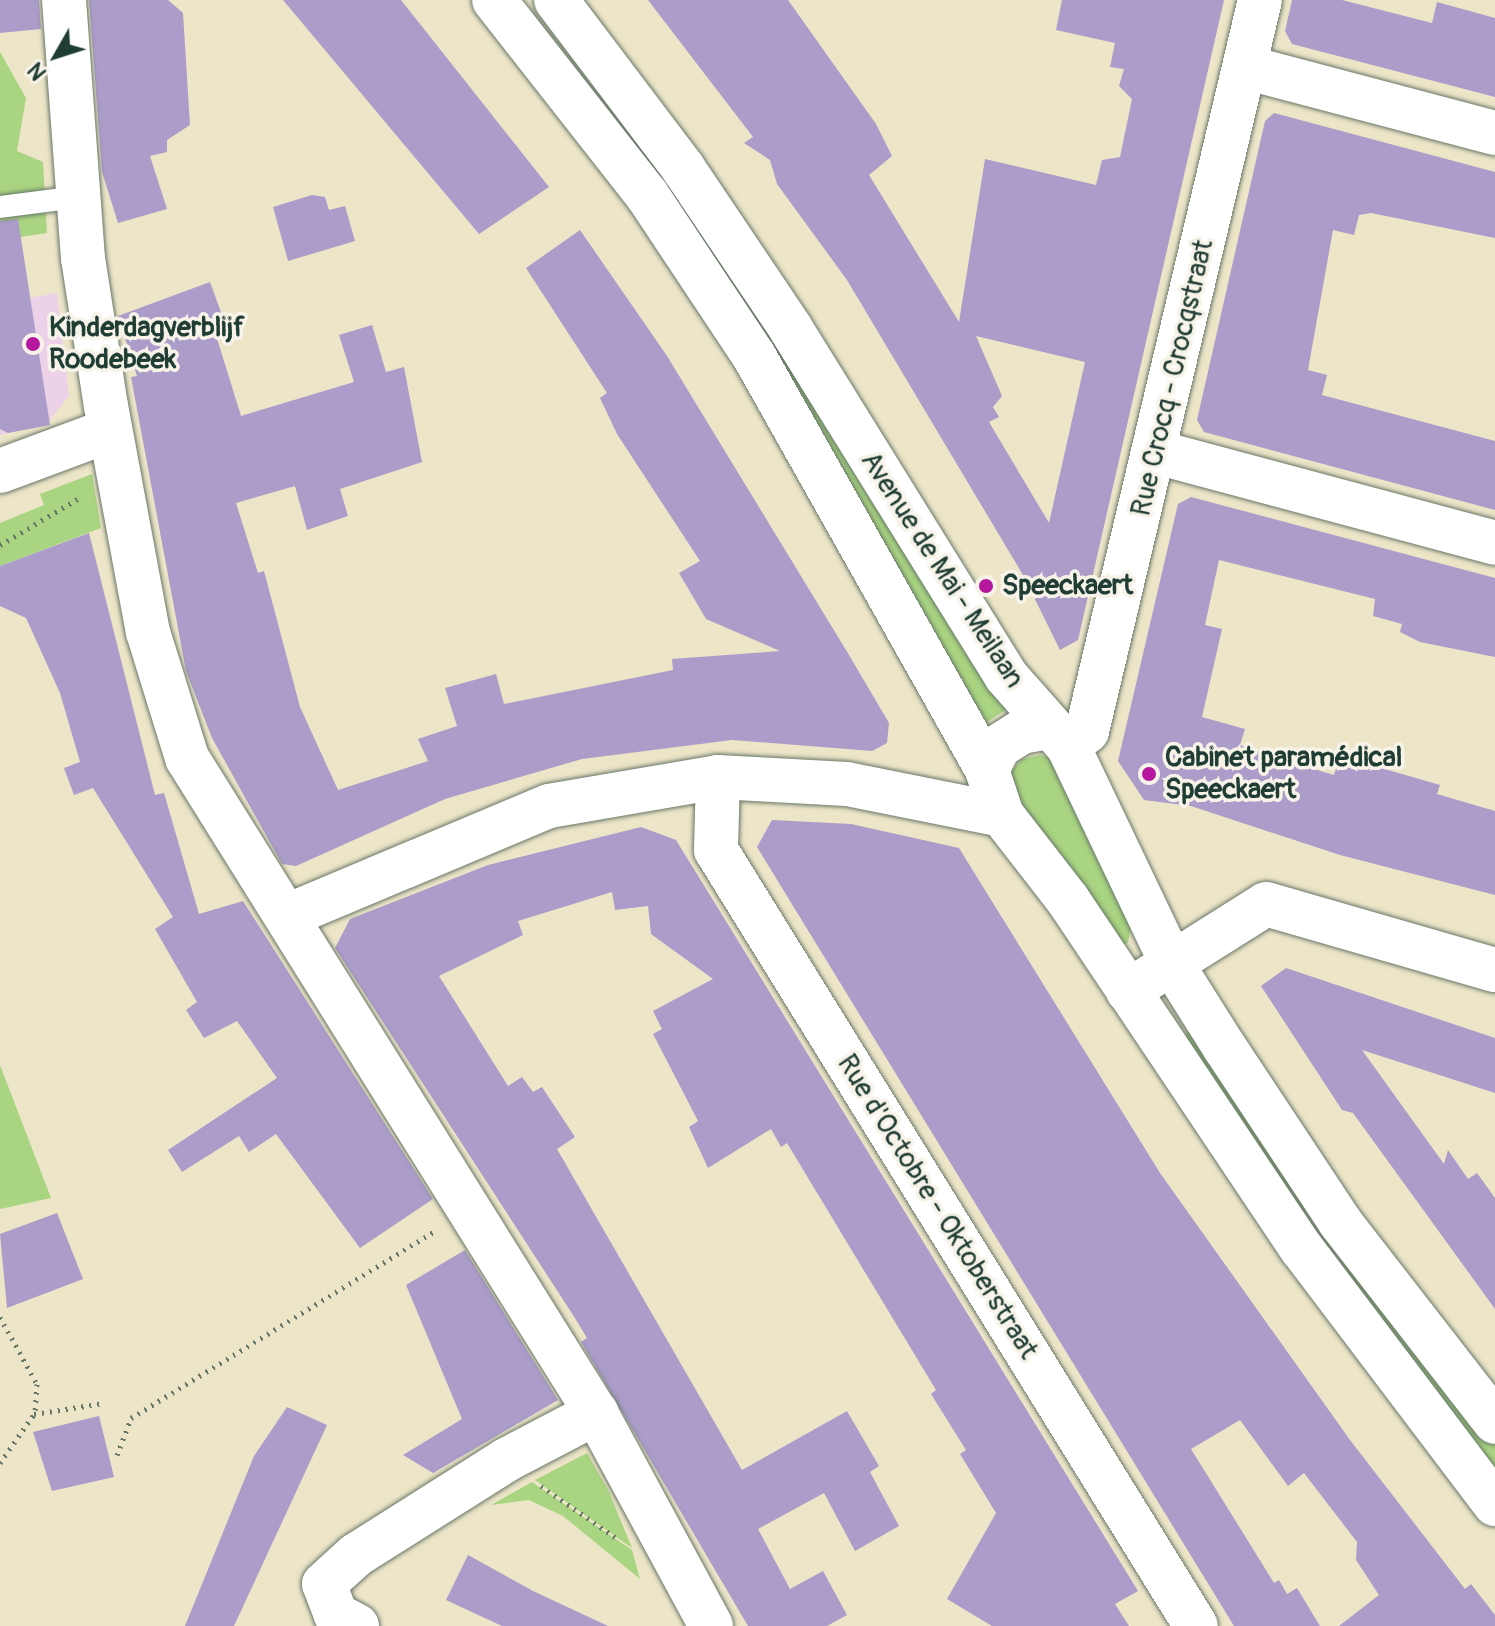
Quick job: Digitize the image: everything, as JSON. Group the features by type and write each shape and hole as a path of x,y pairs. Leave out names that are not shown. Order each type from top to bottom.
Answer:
{"street":[{"path":"64,0 77,197 110,430 148,632 187,758 596,1413 711,1626"},
{"name":"Avenue de Mai - Meilaan","path":"494,0 647,195 754,356 987,770 1002,815 1128,991 1302,1249 1495,1504"},
{"name":"Avenue de Mai - Meilaan","path":"556,0 683,168 1006,676 1058,737 1172,964 1340,1222 1495,1422"},
{"name":"Rue Crocq - Crocqstraat","path":"1058,737 1087,731 1156,452 1260,0"},
{"path":"1245,67 1495,133"},
{"path":"647,195 683,168"},
{"path":"0,471 110,430"},
{"path":"1156,452 1495,543"},
{"path":"987,770 999,746 1021,732 1058,737"},
{"path":"287,916 549,806 718,777 847,784 1002,815"},
{"name":"Rue d'Octobre - Oktoberstraat","path":"718,777 716,850 1196,1626"},
{"path":"1128,991 1266,904 1495,970"},
{"path":"1302,1249 1340,1222"},
{"path":"303,1626 324,1584 506,1460 596,1413"},
{"path":"324,1584 336,1615 357,1626"}],"lane":[{"path":"0,207 77,197"}],"path":[{"path":"0,545 82,496 121,486"},
{"path":"117,1455 131,1418 471,1209"},
{"path":"0,1317 37,1384 34,1414 0,1463"},
{"path":"34,1414 104,1403"},
{"path":"530,1479 620,1540"}],"shaded area":[{"name":"Kinderdagverblijf Roodebeek","path":"57,293 69,396 48,422 0,435 0,303"}],"green space":[{"path":"0,52 26,98 17,151 43,162 47,233 0,240"},
{"path":"700,200 1007,709 987,722 673,217"},
{"path":"92,474 101,528 0,566 0,523 44,505 40,494"},
{"path":"1040,755 1052,758 1132,922 1128,943 1120,945 1032,836 1006,777 1022,759"},
{"path":"1196,1027 1314,1205 1298,1217 1179,1039"},
{"path":"0,1065 51,1198 0,1209"},
{"path":"1351,1253 1495,1442 1495,1491 1333,1272"},
{"path":"587,1453 609,1492 632,1548 535,1480"},
{"path":"532,1482 632,1550 640,1579 563,1516 529,1500 491,1505"}],"building":[{"path":"0,0 39,0 41,29 0,33"},
{"path":"89,0 168,0 183,13 190,125 167,140 167,152 150,156 167,209 118,223 102,172"},
{"path":"283,0 401,0 549,187 479,234"},
{"path":"648,0 788,0 876,124 892,156 869,175 959,322 985,159 1096,185 1102,160 1120,157 1132,99 1119,86 1124,69 1110,67 1115,43 1056,30 1062,0 1224,0 1078,640 1060,650 1023,575 847,280 777,184 770,160 744,143 753,137","holes":["976,336 1085,362 1049,523 989,422 999,417 993,407 1002,396"]},
{"path":"1292,0 1342,0 1432,23 1437,2 1495,18 1495,97 1292,44 1285,31"},
{"path":"1274,113 1495,172 1495,238 1371,213 1359,215 1354,235 1333,230 1308,370 1327,375 1322,395 1495,441 1495,510 1204,432 1197,420 1265,121"},
{"path":"312,195 325,197 329,210 345,206 355,241 288,261 273,207"},
{"name":"Kinderdagverblijf Roodebeek","path":"18,219 50,425 8,433 0,429 0,221"},
{"path":"580,230 667,356 849,655 889,723 887,743 872,751 732,740 582,759 445,799 296,866 282,864 212,738 186,671 131,377 137,376 118,316 210,282 222,315 211,319 241,416 354,382 339,335 372,325 386,372 404,367 422,462 340,489 348,516 307,530 295,486 236,503 258,573 264,571 300,707 338,790 428,761 418,739 457,726 445,688 496,674 504,704 673,670 672,659 780,651 706,619 679,573 700,561 617,434 600,398 607,393 526,268"},
{"path":"1191,497 1495,578 1495,657 1420,642 1400,632 1402,624 1373,616 1375,599 1219,560 1205,625 1222,629 1202,717 1245,729 1240,745 1271,756 1334,775 1340,756 1440,785 1437,794 1495,811 1495,895 1340,855 1191,806 1144,800 1118,761 1178,504"},
{"path":"89,533 155,795 164,793 199,914 243,901 433,1199 360,1248 276,1134 249,1152 239,1136 182,1172 168,1150 277,1078 237,1021 204,1038 186,1010 197,1002 155,929 173,917 93,788 74,795 64,768 80,762 60,693 26,618 0,606 0,566"},
{"path":"772,820 851,824 959,848 1160,1173 1350,1440 1465,1589 1471,1584 1495,1615 1495,1626 1339,1626 1379,1595 1356,1560 1357,1542 1304,1473 1288,1486 1240,1420 1191,1449 1274,1583 1279,1580 1287,1594 1297,1588 1320,1626 1234,1626 757,847"},
{"path":"641,827 676,840 1138,1591 1115,1604 1129,1626 992,1626 947,1599 996,1513 960,1454 966,1450 931,1394 936,1390 787,1143 781,1147 771,1129 708,1168 689,1127 698,1121 653,1034 662,1029 653,1011 713,979 651,934 648,906 615,910 612,892 518,921 523,935 439,976 508,1086 522,1077 533,1092 542,1087 575,1137 557,1149 742,1470 847,1411 879,1466 870,1472 899,1526 855,1551 824,1493 758,1529 790,1589 823,1571 847,1615 827,1626 748,1626 581,1342 587,1338 573,1315 335,948 350,919 488,865"},
{"path":"1286,968 1495,1038 1495,1093 1362,1050 1444,1164 1448,1150 1468,1179 1477,1173 1495,1198 1495,1309 1353,1113 1342,1110 1261,986"},
{"path":"57,1213 83,1279 7,1308 0,1234"},
{"path":"465,1250 558,1400 433,1473 403,1455 462,1419 406,1285"},
{"path":"287,1407 327,1425 234,1626 185,1626 254,1456"},
{"path":"99,1416 114,1477 52,1491 33,1432"},
{"path":"468,1555 533,1591 608,1626 502,1626 446,1600"}],"place":[{"name":"Kinderdagverblijf Roodebeek","path":"33,344"},
{"name":"Speeckaert","path":"986,586"},
{"name":"Cabinet paramédical Speeckaert","path":"1149,774"}]}
